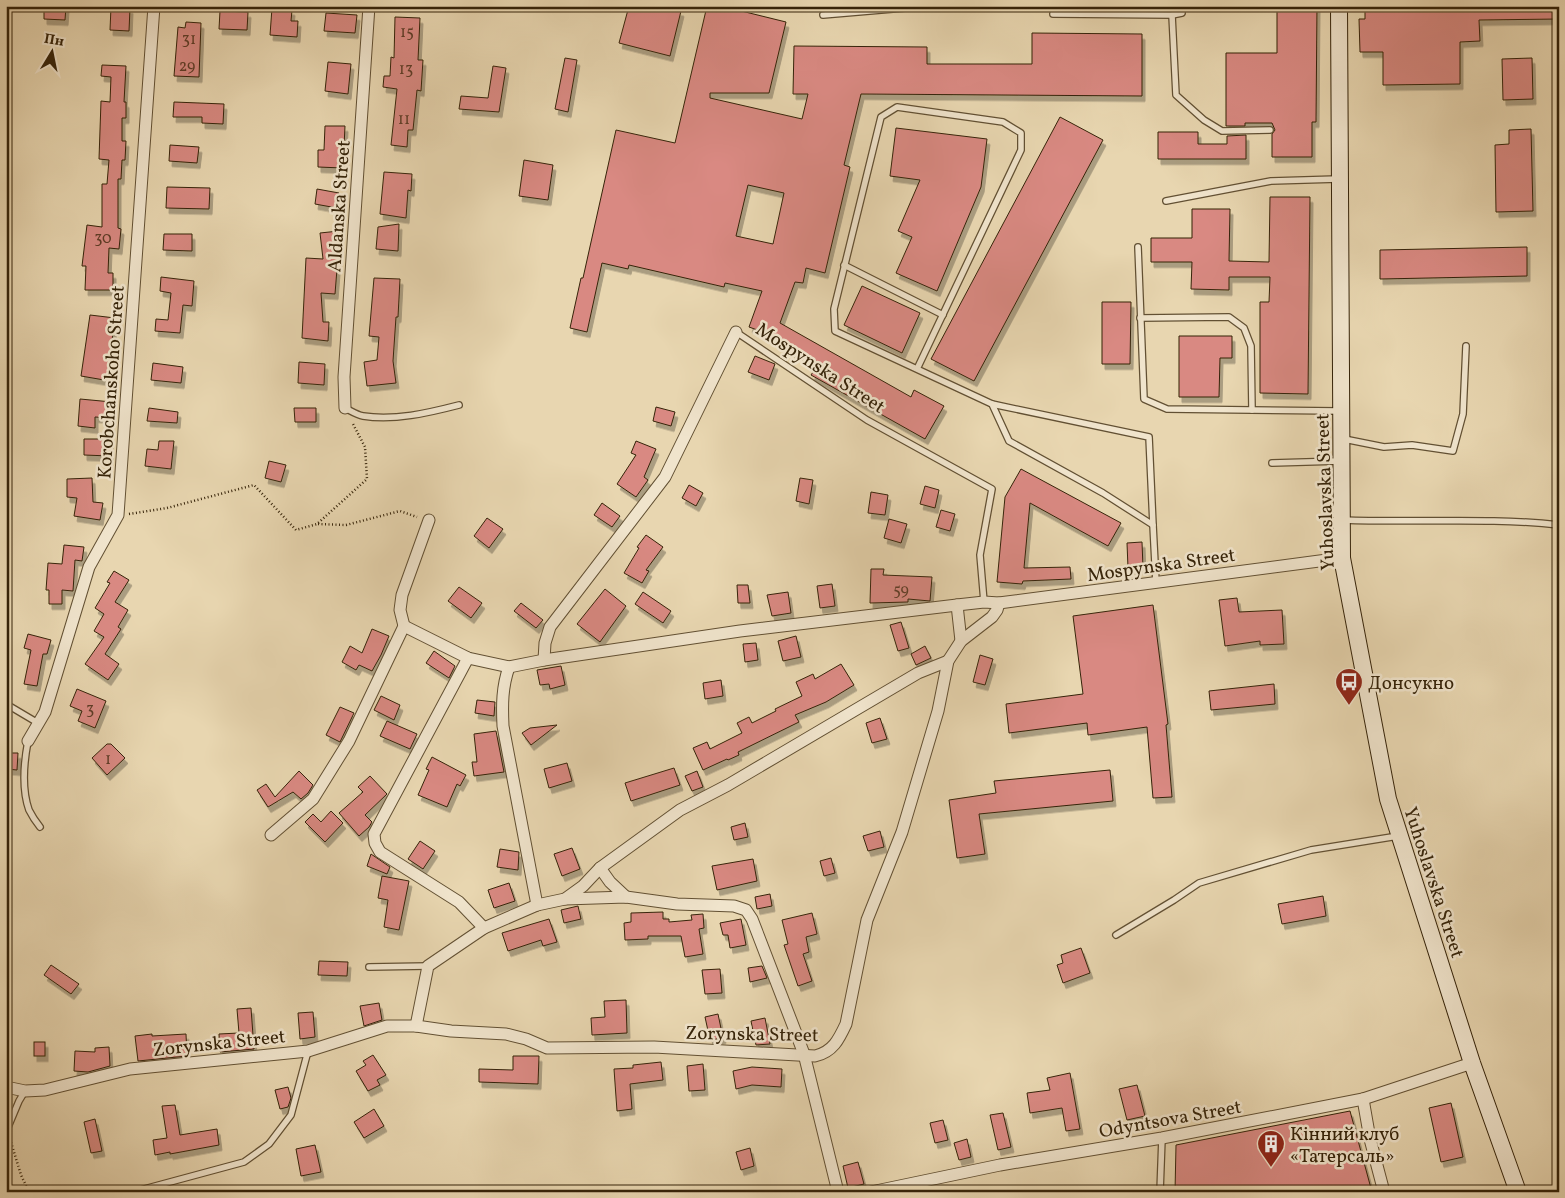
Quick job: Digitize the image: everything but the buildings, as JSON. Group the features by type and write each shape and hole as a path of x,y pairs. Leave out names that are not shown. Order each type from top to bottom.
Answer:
{"main road":[{"name":"Yuhoslavska Street","path":"1339,6 1342,558 1388,799 1472,1063 1518,1192"}],"street":[{"name":"Korobchanskoho Street","path":"28,741 45,712 89,567 118,516 154,6"},
{"name":"Aldanska Street","path":"345,408 344,377 369,6"},
{"name":"Mospynska Street","path":"544,660 544,643 550,627 665,477 736,332"},
{"path":"270,835 313,799 349,741 404,626 400,610 402,595 429,520"},
{"name":"Mospynska Street","path":"404,626 468,658 509,667 544,660 740,631 984,602 999,603 1342,558"},
{"name":"Zorynska Street","path":"6,1087 25,1091 45,1090 130,1069 308,1051 387,1026 416,1026 450,1031 506,1034 526,1039 547,1048 654,1047 815,1056 825,1054 832,1049 846,1024 867,920 902,832 938,711 948,661 961,641 992,617 999,603"},
{"path":"957,605 961,641"},
{"path":"468,658 374,834 375,843 380,852 459,902 484,928"},
{"path":"565,899 583,886 600,868 680,810 918,673 948,661"},
{"path":"509,667 504,681 501,702 503,726 536,905"},
{"path":"600,868 610,882 626,897"},
{"path":"416,1026 428,966 484,928 536,905 565,899 626,897 677,904 734,906 746,910 752,919 804,1054 838,1192"},
{"name":"Odyntsova Street","path":"871,1192 1000,1165 1162,1138 1363,1099 1472,1063"},
{"path":"1363,1099 1370,1139 1384,1192"}],"lane":[{"path":"823,15 928,6"},
{"path":"1053,14 1172,15 1182,14 1182,6"},
{"path":"1172,15 1176,95 1204,120 1222,131 1270,130"},
{"path":"917,370 1021,150 1020,133 1002,122 897,107 881,117 834,309 835,331 917,370 992,404 1148,437 1156,582"},
{"path":"1166,201 1271,181 1340,179"},
{"path":"1138,247 1144,400 1167,409 1342,411"},
{"path":"844,265 943,315"},
{"path":"1140,318 1229,317 1244,328 1251,346 1252,410"},
{"name":"Mospynska Street","path":"736,332 868,420 992,489 980,555 984,602"},
{"path":"1342,438 1384,447 1412,445 1453,451 1462,414 1466,346"},
{"path":"992,404 1009,441 1103,493 1153,525"},
{"path":"345,408 361,416 380,416 421,414 459,405"},
{"path":"1272,464 1342,461"},
{"path":"1342,520 1511,522 1559,525"},
{"path":"6,704 38,723"},
{"path":"28,741 25,757 26,791 29,810 40,827"},
{"path":"1116,935 1199,883 1311,850 1400,836"},
{"path":"369,967 428,966"},
{"path":"133,1192 244,1162 269,1144 291,1115 308,1051"},
{"path":"6,1131 25,1091"},
{"path":"1160,1192 1162,1138"}],"path":[{"path":"317,524 366,479 365,447 345,408"},
{"path":"118,516 167,508 254,484 296,530 317,524 346,525 400,511 429,520"},
{"path":"6,1131 29,1192"}],"place":[{"name":"Донсукно","path":"1349,706"},
{"name":"Кінний клуб «Татерсаль»","path":"1271,1168"}]}
